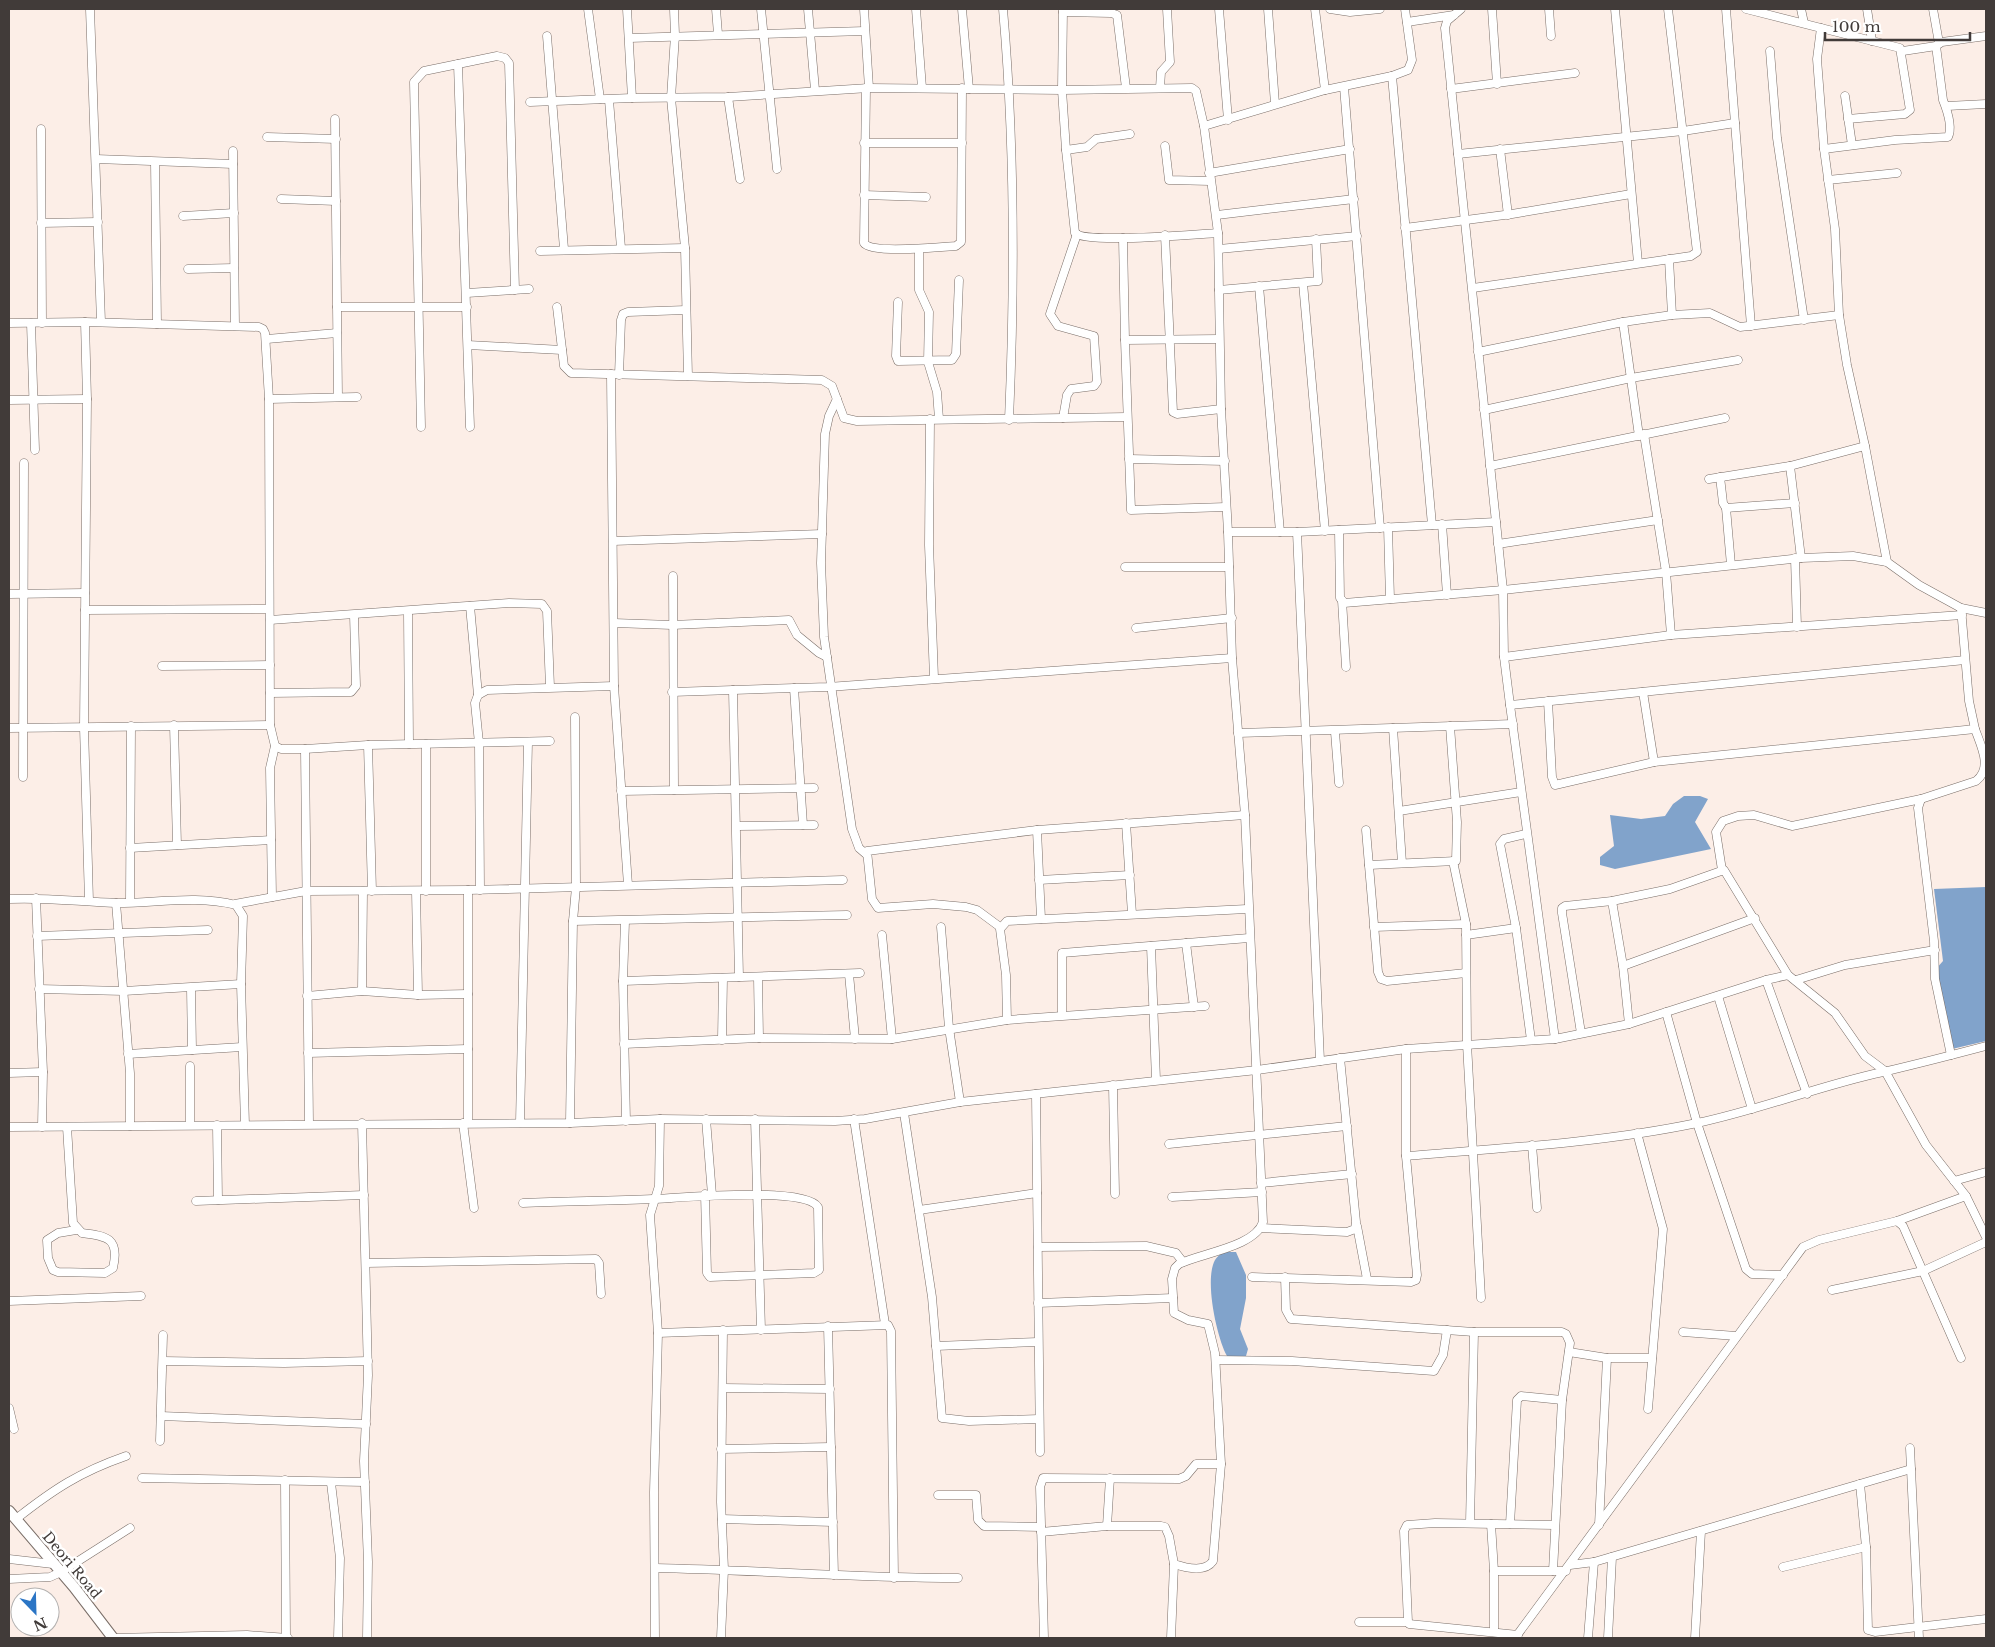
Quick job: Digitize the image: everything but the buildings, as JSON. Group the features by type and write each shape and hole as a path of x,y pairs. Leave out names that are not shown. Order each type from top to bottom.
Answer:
{"street":[{"path":"90,9 101,322"},
{"path":"588,9 600,99"},
{"path":"627,9 632,98"},
{"path":"674,9 675,36 671,98 685,248 688,376"},
{"path":"716,9 718,34"},
{"path":"761,9 777,169"},
{"path":"808,9 815,90"},
{"path":"864,9 867,88 864,143 864,246 919,249 956,246 960,242 962,143 966,88 962,9"},
{"path":"916,9 922,88"},
{"path":"1003,9 1010,89 1015,265 1009,420"},
{"path":"1160,88 1161,72 1170,62 1167,9"},
{"path":"1219,9 1228,120"},
{"path":"1268,9 1275,104"},
{"path":"1316,9 1325,90"},
{"path":"1330,9 1350,12 1380,9"},
{"path":"1204,126 1325,90 1392,76 1408,70 1411,64 1405,9"},
{"path":"1492,9 1497,84"},
{"path":"1549,9 1551,36"},
{"path":"1615,9 1625,137 1638,263"},
{"path":"1473,288 1694,256 1699,250 1668,9"},
{"path":"1726,9 1751,326"},
{"path":"1746,9 1872,41 1897,45 1903,51 1910,110 1905,114 1848,120"},
{"path":"1802,9 1804,23"},
{"path":"1867,9 1872,41"},
{"path":"1824,149 1894,140 1946,138 1950,133 1946,106 1943,100 1933,9"},
{"path":"1126,88 1117,12 1063,10 1062,90 1074,229 1077,234 1086,238 1123,238 1218,233"},
{"path":"1407,22 1459,12"},
{"path":"1459,12 1447,21 1445,28 1503,590 1504,657 1526,834 1555,1039"},
{"path":"1821,28 1817,59 1824,149 1835,229 1840,315 1847,365 1865,446 1887,562"},
{"path":"628,38 865,31"},
{"path":"547,36 564,249"},
{"path":"1903,51 1986,36"},
{"path":"1770,51 1777,138 1804,320"},
{"path":"422,427 414,82 424,71 498,56 504,58 509,63 515,290"},
{"path":"458,64 470,427"},
{"path":"1452,89 1575,73"},
{"path":"1392,76 1432,525"},
{"path":"1344,87 1390,599"},
{"path":"530,102 728,97 867,88 1062,90 1195,88 1204,126 1209,177 1217,215 1221,409 1232,618 1232,658 1245,815 1247,909 1260,1133 1263,1222 1261,1228"},
{"path":"1845,96 1852,145"},
{"path":"728,97 740,179"},
{"path":"609,100 621,248"},
{"path":"1946,106 1986,104"},
{"path":"335,119 338,397"},
{"path":"1458,154 1683,131 1735,123"},
{"path":"41,129 42,322"},
{"path":"1066,150 1087,147 1096,139 1130,134"},
{"path":"267,137 336,140"},
{"path":"864,143 962,143"},
{"path":"1165,146 1169,180 1209,177 1350,149"},
{"path":"1500,150 1508,215"},
{"path":"233,151 235,326"},
{"path":"96,159 233,164"},
{"path":"155,162 157,324"},
{"path":"1828,180 1897,173"},
{"path":"1406,228 1508,215 1631,194"},
{"path":"864,195 926,197"},
{"path":"281,199 336,201"},
{"path":"1217,215 1354,200"},
{"path":"183,216 234,213"},
{"path":"42,223 98,222"},
{"path":"1063,418 1067,395 1071,389 1094,386 1097,382 1094,336 1058,326 1050,314 1077,234"},
{"path":"1165,235 1173,412 1177,414 1221,409"},
{"path":"1218,249 1356,236"},
{"path":"1123,238 1131,510 1226,507"},
{"path":"1219,290 1319,281 1316,240"},
{"path":"540,251 564,249 685,248"},
{"path":"919,249 919,290 929,312 928,362 937,392 934,419 930,545 934,678"},
{"path":"1670,259 1672,315"},
{"path":"188,269 234,268"},
{"path":"898,302 896,359 900,361 928,362 952,360 956,357 959,280"},
{"path":"1303,283 1324,531"},
{"path":"1259,286 1280,532"},
{"path":"467,293 529,289"},
{"path":"557,306 564,366 571,373 822,380 832,386 840,411 844,418 849,420 1009,420 1127,417"},
{"path":"337,308 467,307"},
{"path":"628,885 614,686 615,374 623,314 628,312 686,310"},
{"path":"1478,352 1623,322 1672,315 1710,312 1735,326 1751,326 1840,315"},
{"path":"85,322 87,399 84,727 89,901"},
{"path":"9,323 101,322 263,328 267,339 270,725 275,746 270,768 272,897"},
{"path":"1623,322 1630,378 1658,520 1666,572 1671,636"},
{"path":"31,323 34,450"},
{"path":"267,339 337,333"},
{"path":"1125,340 1220,338"},
{"path":"468,345 562,350"},
{"path":"1484,410 1630,378 1738,360"},
{"path":"268,399 357,397"},
{"path":"9,400 87,399"},
{"path":"837,399 829,416 825,434 822,534 824,637 833,687 852,829 859,848 866,854 872,899 878,908 933,904 966,907 977,910 1000,927 1006,975 1007,1020"},
{"path":"1490,466 1725,418"},
{"path":"1708,479 1790,466 1865,446"},
{"path":"1129,459 1225,460"},
{"path":"23,777 24,463"},
{"path":"1790,466 1795,503 1798,558 1797,627"},
{"path":"1720,477 1723,503 1726,508 1731,565"},
{"path":"1726,508 1795,503"},
{"path":"1498,544 1658,520"},
{"path":"1228,532 1324,531 1496,522"},
{"path":"1442,524 1447,596"},
{"path":"1339,530 1346,668"},
{"path":"1297,532 1320,1061"},
{"path":"613,541 822,534"},
{"path":"1342,600 1344,603 1447,596 1798,558 1853,556 1887,562 1918,585 1961,612"},
{"path":"1125,567 1229,566"},
{"path":"673,576 672,692 674,790"},
{"path":"9,594 85,593"},
{"path":"270,620 408,612 509,603 544,605 547,611 550,687"},
{"path":"470,606 478,695 475,703 479,743 480,890"},
{"path":"85,610 270,609"},
{"path":"408,612 409,744"},
{"path":"1961,612 1969,701 1975,729 1986,764 1982,777 1959,788 1921,799 1792,826 1754,814 1730,818 1723,821 1716,832 1722,870 1726,873 1755,918 1788,975 1835,1013 1865,1056 1885,1071 1926,1146 1966,1196 1986,1237"},
{"path":"1504,657 1671,636 1961,612 1986,613"},
{"path":"270,692 351,692 354,690 356,686 354,615"},
{"path":"1136,628 1232,618"},
{"path":"614,623 672,625 789,620 797,635 819,653 827,657"},
{"path":"672,692 833,687 934,678 1232,658"},
{"path":"1510,706 1965,660"},
{"path":"162,666 270,665"},
{"path":"478,695 487,690 614,686"},
{"path":"794,688 803,825"},
{"path":"733,690 739,977"},
{"path":"1643,692 1654,762"},
{"path":"1548,701 1552,777 1555,785 1654,762 1975,729"},
{"path":"570,1123 573,922 576,887 575,717"},
{"path":"1238,734 1307,731 1335,732 1513,724"},
{"path":"174,725 177,845"},
{"path":"9,728 270,725"},
{"path":"130,902 131,726"},
{"path":"1369,865 1456,861 1458,856 1450,726"},
{"path":"1393,728 1402,863"},
{"path":"1335,732 1339,783"},
{"path":"275,746 281,749 306,750 368,745 550,741"},
{"path":"520,1123 528,742"},
{"path":"426,744 426,891"},
{"path":"368,745 372,891"},
{"path":"306,750 309,1124"},
{"path":"621,791 814,788"},
{"path":"1398,811 1521,792"},
{"path":"1921,799 1918,808 1935,950 1936,984 1951,1055"},
{"path":"866,854 871,850 1037,830 1245,815"},
{"path":"1126,823 1132,914"},
{"path":"737,826 814,825"},
{"path":"1037,830 1041,919"},
{"path":"1366,830 1378,972 1384,981 1466,973"},
{"path":"1526,834 1504,839 1500,842 1516,928 1531,1040"},
{"path":"130,848 271,840"},
{"path":"1453,862 1466,924 1467,1044 1481,1298"},
{"path":"1582,1034 1562,908 1565,906 1612,901 1670,889 1722,870"},
{"path":"1039,880 1130,875"},
{"path":"9,899 36,898 116,903 214,900 235,904 306,891 480,890 738,881 843,880"},
{"path":"468,890 468,1050 465,1123 474,1208"},
{"path":"362,991 363,891"},
{"path":"416,891 418,995"},
{"path":"36,898 43,1072 42,1127"},
{"path":"1612,901 1630,1024"},
{"path":"116,903 128,1054 130,1126"},
{"path":"235,904 242,916 241,984 245,1125"},
{"path":"1000,927 1007,921 1247,909"},
{"path":"573,922 847,915"},
{"path":"1623,966 1755,918"},
{"path":"625,921 623,981 626,1121"},
{"path":"1374,927 1466,924"},
{"path":"941,927 949,1028 960,1102"},
{"path":"1466,935 1516,928"},
{"path":"37,936 208,930"},
{"path":"882,935 892,1039"},
{"path":"1062,1016 1062,953 1249,938"},
{"path":"1186,943 1194,1007"},
{"path":"1152,946 1156,1080"},
{"path":"1796,980 1845,965 1935,950"},
{"path":"623,981 860,973"},
{"path":"848,974 855,1039"},
{"path":"9,1127 570,1123 660,1119 854,1119 904,1113 960,1102 1257,1070 1406,1050 1555,1039 1630,1024 1766,980 1788,975"},
{"path":"758,977 758,1038"},
{"path":"722,1040 723,978"},
{"path":"1766,980 1807,1094"},
{"path":"39,989 124,991 241,984"},
{"path":"191,988 192,1050"},
{"path":"307,996 362,991 418,995 468,994"},
{"path":"1718,996 1752,1109"},
{"path":"624,1044 758,1038 892,1039 949,1028 1007,1020 1154,1008 1205,1006"},
{"path":"1666,1012 1697,1123 1746,1269 1752,1274 1783,1275"},
{"path":"1406,1156 1638,1133 1697,1123 1885,1071 1986,1046"},
{"path":"128,1054 242,1048"},
{"path":"308,1053 468,1050"},
{"path":"1252,1277 1367,1279 1411,1282 1416,1280 1406,1156 1406,1050"},
{"path":"1340,1058 1357,1226 1367,1279"},
{"path":"190,1066 190,1126"},
{"path":"9,1073 43,1072"},
{"path":"1113,1085 1115,1194"},
{"path":"1036,1094 1040,1452"},
{"path":"904,1113 932,1297 941,1415 945,1420 1039,1419"},
{"path":"655,1638 658,1332 650,1215 659,1186 660,1119"},
{"path":"524,1203 655,1199 708,1194 758,1195 810,1201 818,1207 820,1267 814,1273 712,1278 708,1276 708,1194 706,1119"},
{"path":"854,1119 885,1324"},
{"path":"755,1120 761,1330"},
{"path":"362,1123 368,1361 365,1482 368,1562 367,1638"},
{"path":"216,1125 218,1200"},
{"path":"1169,1144 1260,1133 1347,1126"},
{"path":"67,1127 73,1224 76,1230 82,1233 106,1237 112,1240 114,1247 113,1268 104,1273 58,1272 53,1270 48,1258 47,1240 58,1233 76,1230"},
{"path":"1638,1133 1663,1229 1648,1409"},
{"path":"1532,1145 1537,1208"},
{"path":"1954,1180 1986,1172"},
{"path":"1261,1183 1352,1174"},
{"path":"1172,1197 1262,1192"},
{"path":"919,1210 1037,1193"},
{"path":"196,1201 364,1195"},
{"path":"1359,1622 1408,1622 1409,1624 1517,1636 1736,1336 1806,1244 1897,1221 1966,1196"},
{"path":"1897,1221 1903,1226 1961,1358"},
{"path":"1174,1564 1203,1568 1209,1567 1213,1561 1221,1464 1216,1360 1210,1327 1205,1323 1178,1316 1173,1309 1172,1279 1174,1268 1183,1262 1240,1242 1261,1228 1348,1232 1357,1226"},
{"path":"1832,1290 1923,1271 1986,1242"},
{"path":"1038,1247 1146,1246 1176,1253 1183,1262"},
{"path":"366,1264 596,1259 599,1263 601,1294"},
{"path":"1285,1277 1286,1310 1291,1319 1474,1332 1562,1332 1569,1339 1562,1400 1553,1571"},
{"path":"9,1301 141,1296"},
{"path":"1038,1303 1172,1298"},
{"path":"658,1332 888,1325 891,1331 894,1578"},
{"path":"828,1326 834,1575"},
{"path":"721,1638 724,1569 722,1519 723,1330"},
{"path":"1216,1360 1292,1361 1434,1371 1438,1367 1443,1355 1447,1330"},
{"path":"1470,1524 1474,1332"},
{"path":"1683,1332 1736,1336"},
{"path":"160,1441 163,1335"},
{"path":"936,1346 1038,1342"},
{"path":"1569,1352 1607,1358 1652,1358"},
{"path":"1599,1525 1607,1358"},
{"path":"163,1361 284,1363 368,1361"},
{"path":"722,1388 830,1389"},
{"path":"1510,1524 1517,1400 1521,1396 1562,1400"},
{"path":"9,1408 14,1429"},
{"path":"161,1416 366,1424"},
{"path":"722,1449 831,1447"},
{"path":"1910,1448 1919,1638"},
{"path":"16,1519 54,1489 92,1467 126,1456"},
{"path":"1044,1638 1040,1487 1043,1478 1179,1479 1186,1476 1196,1464 1221,1464"},
{"path":"1494,1571 1553,1571 1594,1562 1911,1469"},
{"path":"142,1478 286,1480 331,1483 365,1482"},
{"path":"1107,1526 1110,1478"},
{"path":"113,1638 247,1635 287,1638 286,1480"},
{"path":"331,1483 340,1558 338,1638"},
{"path":"1860,1484 1866,1547 1868,1630 1875,1632 1986,1619"},
{"path":"938,1495 976,1495 978,1520 984,1526 1041,1529 1107,1526 1165,1527 1169,1536 1174,1564 1171,1638"},
{"name":"Deori Road","path":"9,1510 113,1638"},
{"path":"722,1519 833,1522"},
{"path":"1408,1622 1405,1527 1411,1524 1555,1525"},
{"path":"1490,1524 1494,1571 1494,1632"},
{"path":"9,1579 50,1577 130,1528"},
{"path":"1695,1638 1701,1531"},
{"path":"1783,1567 1866,1547"},
{"path":"1608,1638 1612,1557"},
{"path":"9,1559 53,1564"},
{"path":"1588,1638 1594,1562"},
{"path":"655,1568 724,1569 894,1578 958,1578"}],"water":[{"path":"1684,796 1700,796 1708,799 1695,822 1711,849 1615,869 1600,865 1600,857 1614,846 1610,815 1641,819 1665,816 1673,804"},
{"path":"1986,887 1986,1041 1952,1049 1936,969 1943,961 1934,889"},
{"path":"1223,1252 1236,1252 1246,1275 1246,1298 1240,1329 1248,1349 1246,1356 1237,1359 1227,1356 1223,1348 1211,1294 1212,1269 1215,1260"}]}
